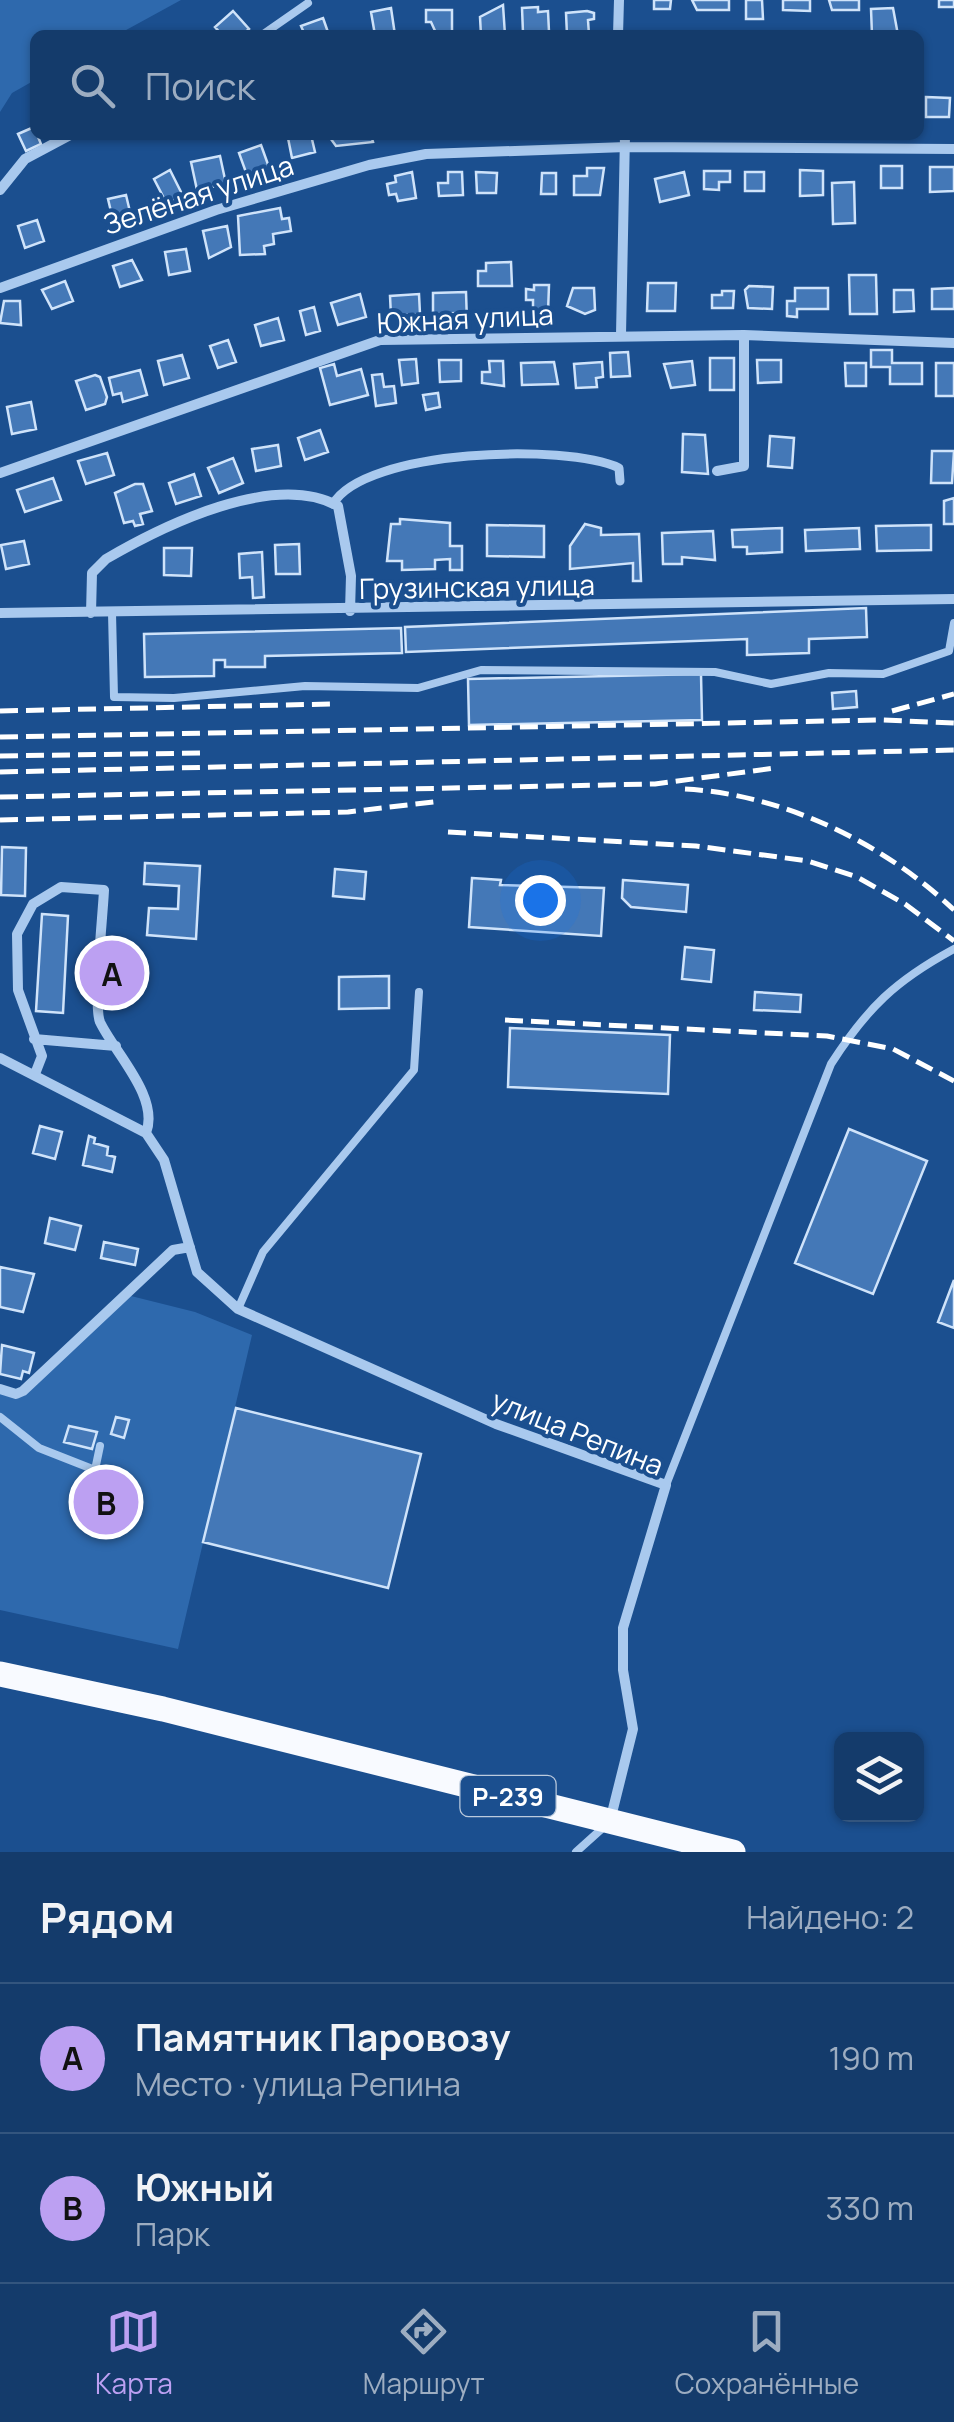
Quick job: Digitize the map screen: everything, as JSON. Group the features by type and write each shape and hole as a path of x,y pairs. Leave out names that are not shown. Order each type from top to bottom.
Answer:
{"highway":[{"name":"Р-239","path":"0,1674 733,1852"}],"street":[{"path":"618,30 619,0"},
{"path":"0,190 25,160 61,140"},
{"path":"622,335 625,141"},
{"name":"Зелёная улица","path":"0,288 216,210 370,165 494,149 625,141 954,150"},
{"path":"717,471 744,466 744,334"},
{"name":"Южная улица","path":"0,473 380,340 744,334 954,343"},
{"path":"333,504 340,491 360,479 440,460 540,454 607,462 619,468 620,480"},
{"path":"91,614 92,572 106,559 262,494 318,495 333,504 344,524 350,611"},
{"name":"Грузинская улица","path":"0,613 350,611 954,599"},
{"name":"улица Репина","path":"34,1038 18,990 17,934 34,904 61,887 104,890 98,1018 137,1078 149,1125 146,1133 164,1160 197,1272 238,1310 496,1424 666,1485 623,1628 623,1670 632,1729 610,1822"},
{"path":"35,1074 42,1056 34,1038 116,1046"},
{"path":"0,1058 146,1133"},
{"path":"1,1392 23,1391 174,1250 190,1247"}],"lane":[{"path":"269,30 308,3"},
{"path":"112,613 114,697 174,698 305,686 418,688 481,670 715,672 771,684 829,673 883,674 949,651 954,623"},
{"path":"666,1485 831,1064 863,1014 918,968 954,949"},
{"path":"238,1310 263,1252 414,1070 419,992"},
{"path":"0,1417 38,1448 95,1470 100,1446"},
{"path":"576,1852 610,1822"}],"shaded area":[{"path":"0,0 181,0 126,30 30,30 30,83 12,93 0,112"},
{"path":"131,1296 195,1312 252,1335 178,1649 0,1610 0,1389 16,1394"}],"building":[{"path":"654,0 671,0 670,9 654,9"},
{"path":"692,0 729,0 729,10 697,10"},
{"path":"746,0 762,0 763,19 746,19"},
{"path":"783,0 810,0 810,11 783,10"},
{"path":"829,0 859,0 859,10 832,10"},
{"path":"939,0 954,0 954,7 939,7"},
{"path":"503,5 505,30 481,30 480,17"},
{"path":"391,8 394,30 374,30 371,12"},
{"path":"522,8 548,11 549,30 523,30"},
{"path":"893,8 897,30 872,30 871,9"},
{"path":"426,10 452,10 452,30 435,30 431,22 426,22"},
{"path":"233,11 249,29 218,30 215,27"},
{"path":"587,11 594,13 594,19 588,20 589,30 567,30 566,13"},
{"path":"323,18 327,30 303,30 301,26"},
{"path":"926,97 950,98 949,117 926,117"},
{"path":"30,129 30,140 39,140 41,144 26,151 18,134"},
{"path":"288,140 312,140 315,152 292,158"},
{"path":"332,140 373,142 336,146"},
{"path":"261,145 270,170 248,178 239,153"},
{"path":"220,156 226,184 197,190 191,162"},
{"path":"881,166 902,166 902,188 881,188"},
{"path":"930,167 954,167 954,191 930,192"},
{"path":"587,168 604,168 600,195 574,195 574,176 587,176"},
{"path":"170,170 183,196 167,204 154,179"},
{"path":"800,170 823,171 823,195 800,196"},
{"path":"704,171 730,171 730,182 719,182 719,190 704,189"},
{"path":"412,172 416,198 398,201 396,194 389,195 387,184 396,182 395,176"},
{"path":"448,172 462,172 463,195 439,196 438,183 448,183"},
{"path":"476,172 497,173 496,193 477,193"},
{"path":"684,172 689,195 660,202 655,179"},
{"path":"745,172 764,172 764,191 745,191"},
{"path":"542,173 556,173 556,194 541,194"},
{"path":"854,182 855,223 833,224 832,183"},
{"path":"126,195 131,216 113,220 108,199"},
{"path":"280,208 282,219 289,218 291,231 273,234 274,244 264,246 265,254 240,255 238,216"},
{"path":"37,220 44,241 25,248 18,226"},
{"path":"227,226 231,247 209,258 203,231"},
{"path":"186,249 190,271 169,275 165,252"},
{"path":"132,260 142,280 120,287 113,266"},
{"path":"511,262 512,286 478,286 478,271 486,271 486,263"},
{"path":"849,275 876,275 877,314 850,314"},
{"path":"65,281 73,301 52,309 42,290"},
{"path":"648,283 676,283 675,311 647,311"},
{"path":"534,285 549,285 548,313 533,312 533,300 526,300 526,289 534,290"},
{"path":"749,286 773,287 772,309 748,308 745,290"},
{"path":"573,288 594,288 595,310 585,314 567,306"},
{"path":"795,288 828,288 828,309 797,309 797,317 787,316 787,301 795,301"},
{"path":"954,288 954,309 932,309 932,289"},
{"path":"894,290 913,290 914,311 894,312"},
{"path":"722,291 734,291 733,308 712,308 712,295 722,295"},
{"path":"466,292 467,322 456,322 456,313 433,314 433,293"},
{"path":"360,294 366,317 338,325 331,303"},
{"path":"419,294 420,314 391,316 390,296"},
{"path":"4,301 20,301 21,325 0,323"},
{"path":"314,307 320,331 306,335 300,311"},
{"path":"278,318 284,340 261,346 255,325"},
{"path":"228,340 236,362 218,368 210,346"},
{"path":"871,350 892,350 892,363 922,363 922,384 890,384 890,367 871,367"},
{"path":"628,352 630,376 611,377 610,353"},
{"path":"182,355 189,378 164,385 158,361"},
{"path":"710,358 734,358 734,390 710,390"},
{"path":"416,359 418,383 402,385 399,360"},
{"path":"439,360 461,360 461,381 440,382"},
{"path":"757,360 781,360 781,382 758,383"},
{"path":"489,361 503,361 504,386 482,383 482,372 490,372"},
{"path":"692,361 695,385 671,388 664,364"},
{"path":"554,362 558,384 522,385 521,363"},
{"path":"602,362 603,377 596,378 597,387 576,388 574,364"},
{"path":"845,363 866,363 866,386 846,386"},
{"path":"936,363 954,363 954,396 936,396"},
{"path":"334,364 337,376 361,369 368,395 330,405 320,368"},
{"path":"140,370 147,395 123,402 121,393 113,395 109,378"},
{"path":"382,374 384,387 394,386 396,403 376,406 372,375"},
{"path":"100,377 107,397 105,404 86,410 76,381"},
{"path":"438,393 440,407 426,410 423,395"},
{"path":"31,402 36,429 12,434 7,407"},
{"path":"320,430 328,452 305,460 298,438"},
{"path":"683,434 705,435 708,474 682,472"},
{"path":"770,436 794,438 792,468 768,466"},
{"path":"278,445 281,466 256,471 252,449"},
{"path":"932,451 954,451 952,483 931,483"},
{"path":"107,453 114,475 86,484 78,461"},
{"path":"233,458 243,483 219,493 208,468"},
{"path":"194,474 201,496 176,504 169,483"},
{"path":"53,478 61,500 25,512 17,490"},
{"path":"143,484 152,511 140,514 143,524 135,526 133,521 124,523 115,493"},
{"path":"954,498 954,524 944,524 944,501"},
{"path":"400,519 450,523 450,546 462,546 462,570 450,570 450,559 435,560 435,569 402,570 402,561 387,561 391,524 400,524"},
{"path":"585,524 601,528 601,535 639,534 641,581 633,581 633,563 570,569 570,546"},
{"path":"487,525 544,526 544,557 487,556"},
{"path":"931,525 931,550 877,551 876,526"},
{"path":"782,528 782,552 747,554 747,547 733,547 732,530"},
{"path":"859,528 860,549 806,551 805,530"},
{"path":"713,531 715,560 682,557 682,564 663,564 662,533"},
{"path":"24,541 29,564 6,569 1,545"},
{"path":"299,544 300,574 276,574 275,545"},
{"path":"164,548 192,548 191,576 164,575"},
{"path":"262,552 264,597 253,598 252,577 240,578 239,554"},
{"path":"866,608 867,637 809,639 809,653 747,655 747,639 406,652 405,627"},
{"path":"401,628 402,653 265,656 265,667 225,667 225,660 214,660 214,676 145,677 144,634"},
{"path":"701,674 702,720 469,725 468,679"},
{"path":"856,691 857,707 833,709 832,693"},
{"path":"2,847 26,848 25,896 1,895"},
{"path":"145,863 200,866 196,939 147,935 149,908 178,909 179,886 144,884"},
{"path":"335,869 366,872 364,899 333,896"},
{"path":"472,878 501,880 500,885 604,888 601,936 469,927"},
{"path":"623,880 688,885 686,912 631,907 622,898"},
{"path":"42,914 68,916 63,1013 36,1011"},
{"path":"685,947 714,950 711,982 682,979"},
{"path":"389,976 389,1008 339,1009 339,977"},
{"path":"755,992 801,995 800,1012 754,1010"},
{"path":"510,1028 670,1035 668,1094 508,1087"},
{"path":"40,1126 62,1132 55,1159 33,1153"},
{"path":"849,1129 927,1161 873,1294 795,1263"},
{"path":"89,1136 95,1138 94,1143 108,1147 107,1155 115,1157 112,1172 83,1165"},
{"path":"50,1218 81,1226 75,1250 45,1243"},
{"path":"104,1242 138,1249 135,1265 101,1258"},
{"path":"0,1267 34,1274 23,1312 0,1307"},
{"path":"954,1280 954,1328 938,1322"},
{"path":"2,1345 34,1353 29,1373 23,1371 21,1379 0,1374"},
{"path":"236,1408 421,1454 388,1588 203,1542"},
{"path":"116,1417 129,1420 124,1438 111,1434"},
{"path":"69,1426 97,1432 92,1449 64,1442"}],"railway":[{"path":"892,711 954,694"},
{"path":"0,711 332,704"},
{"path":"0,737 882,720 954,723"},
{"path":"0,772 954,750"},
{"path":"0,756 204,753"},
{"path":"0,797 655,784 775,768"},
{"path":"685,789 758,801 830,826 896,864 954,910"},
{"path":"0,820 348,812 441,801"},
{"path":"448,832 696,846 808,861 857,877 905,904 954,941"},
{"path":"505,1020 827,1036 893,1049 954,1081"}],"place":[{"name":"Памятник Паровозу","path":"112,973"},
{"name":"Южный","path":"106,1502"}]}
